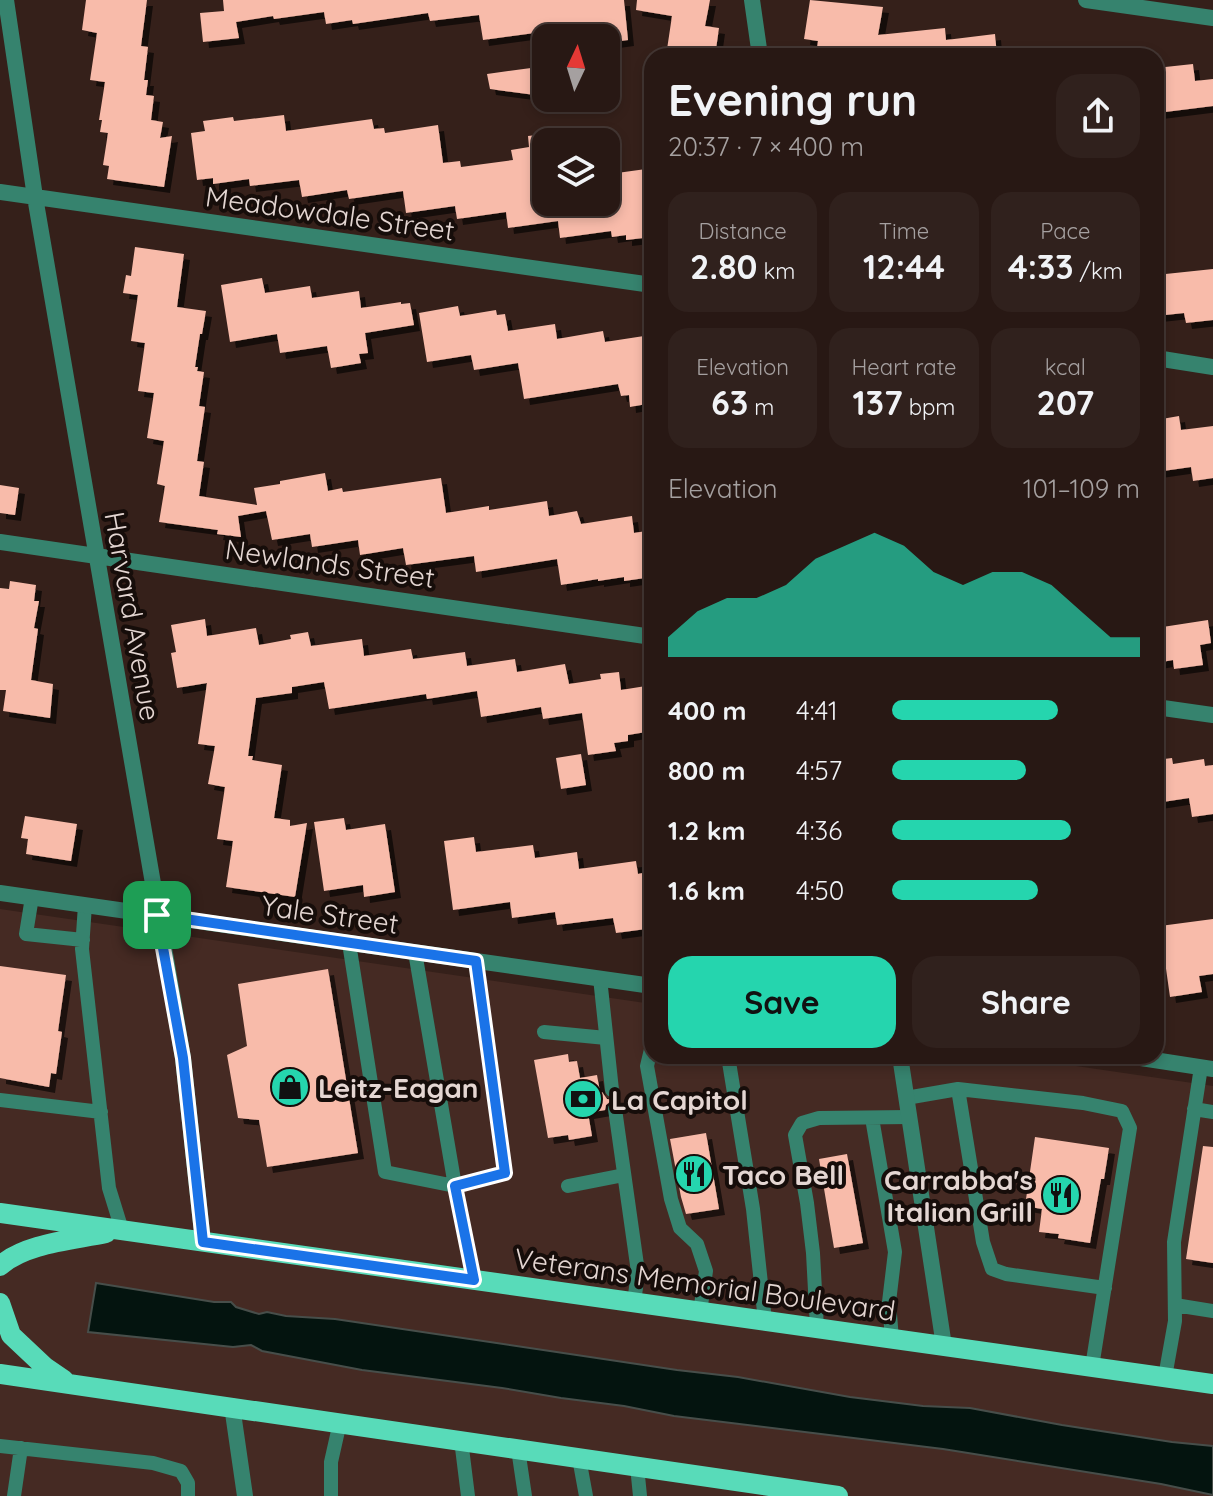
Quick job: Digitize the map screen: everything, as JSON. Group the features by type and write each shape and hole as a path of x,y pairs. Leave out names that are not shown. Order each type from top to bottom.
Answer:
{"main road":[{"name":"Veterans Memorial Boulevard","path":"0,1213 1213,1384"},
{"path":"0,1266 24,1251 122,1230"},
{"path":"0,1303 11,1335 45,1367 71,1384"},
{"path":"0,1374 838,1496"}],"street":[{"name":"Harvard Avenue","path":"6,0 35,197 183,1058 203,1242"},
{"path":"752,0 759,48"},
{"path":"1086,0 1213,18"},
{"name":"Meadowdale Street","path":"0,192 644,284"},
{"path":"1164,359 1213,367"},
{"name":"Newlands Street","path":"0,542 644,636"},
{"path":"1164,708 1213,715"},
{"name":"Yale Street","path":"0,893 644,985"},
{"path":"1164,1061 1207,1068"},
{"path":"901,1064 944,1346"},
{"path":"232,1406 245,1496"}],"lane":[{"path":"32,897 26,934 83,940"},
{"path":"85,905 82,949 109,1188 122,1230"},
{"path":"349,943 385,1172 455,1186 505,1173 476,961"},
{"path":"415,952 474,1280"},
{"path":"600,978 612,1090"},
{"path":"544,1032 606,1038"},
{"path":"647,1064 671,1199 680,1228 697,1244 706,1271 700,1312"},
{"path":"729,1064 753,1209 765,1321"},
{"path":"1165,1377 1175,1321 1174,1242 1194,1109 1207,1068"},
{"path":"958,1089 983,1242 992,1269 1006,1274 1105,1288"},
{"path":"906,1098 958,1089 1083,1103 1122,1111 1130,1128 1092,1367"},
{"path":"0,1100 101,1112"},
{"path":"615,1109 638,1272 634,1303"},
{"path":"1194,1109 1213,1112"},
{"path":"817,1328 813,1253 795,1135 802,1123 819,1118 909,1117"},
{"path":"872,1118 895,1252 889,1302 892,1339"},
{"path":"568,1186 624,1175"},
{"path":"1175,1305 1213,1311"},
{"path":"331,1496 331,1462 340,1422"},
{"path":"461,1440 468,1496"},
{"path":"0,1446 153,1463 181,1471 188,1483 188,1496"},
{"path":"14,1496 21,1448"},
{"path":"518,1449 525,1496"},
{"path":"579,1458 586,1496"},
{"path":"637,1466 640,1496"}],"shaded area":[{"path":"0,909 644,1003 644,1064 1063,1064 1213,1086 1213,1496 0,1496"},
{"path":"96,1283 231,1302 236,1307 259,1314 267,1312 335,1319 738,1377 850,1397 970,1408 1062,1425 1213,1446 1213,1495 943,1449 674,1416 502,1388 362,1370 262,1351 251,1345 233,1347 88,1332"}],"building":[{"path":"86,0 147,0 141,46 148,47 144,80 148,80 146,95 154,96 151,120 163,122 160,138 172,136 164,187 107,179 109,166 103,165 108,133 100,132 102,120 99,120 105,82 90,80 97,33 82,30"},
{"path":"223,0 624,0 628,40 620,41 620,24 532,24 532,33 483,40 479,15 430,21 428,13 353,24 352,20 326,24 324,12 236,22 239,38 203,42 200,13 224,11"},
{"path":"637,0 710,0 705,26 719,28 716,48 667,48 672,16 636,10"},
{"path":"810,0 883,7 878,35 945,28 946,40 995,34 996,48 817,48 818,41 804,39"},
{"path":"1193,64 1195,81 1213,79 1213,106 1164,112 1164,67"},
{"path":"531,68 532,95 490,89 487,74"},
{"path":"284,115 286,131 372,119 374,129 384,128 385,133 438,125 443,163 460,161 461,167 513,160 511,150 529,147 528,136 532,136 532,216 620,216 620,173 644,169 644,238 626,240 626,235 612,237 611,231 560,238 558,221 508,228 506,212 457,219 455,206 406,213 403,191 349,199 347,190 302,197 299,180 250,186 249,179 213,184 213,178 197,180 191,133 205,131 203,121 233,117 234,121"},
{"path":"135,247 184,254 177,307 206,311 195,367 198,367 197,371 204,372 199,406 205,407 197,461 204,462 199,496 257,505 254,488 325,473 328,491 342,488 343,492 441,478 446,513 547,501 549,516 577,511 581,524 632,516 634,533 644,531 644,578 624,581 624,577 598,579 561,585 557,559 476,572 474,556 406,565 403,548 360,555 358,540 312,547 310,534 272,540 266,511 238,516 241,537 217,534 218,530 159,522 165,486 157,484 164,441 147,438 154,393 138,391 145,343 131,341 138,295 123,293 126,275 131,276"},
{"path":"1213,269 1213,320 1186,323 1184,313 1164,315 1164,274"},
{"path":"262,278 265,293 310,286 312,298 359,291 361,308 410,303 414,325 365,333 368,353 359,354 361,363 331,368 327,346 280,353 277,334 230,342 221,285"},
{"path":"458,306 460,316 496,310 497,315 505,314 508,331 555,324 557,339 603,331 605,342 644,336 644,404 630,407 629,395 621,396 618,384 524,399 518,363 474,370 471,355 427,362 419,313"},
{"path":"1179,416 1181,430 1213,426 1213,478 1193,481 1191,467 1164,471 1164,419"},
{"path":"0,485 19,488 15,515 0,513"},
{"path":"10,581 36,585 34,601 39,601 34,628 38,629 31,680 53,684 50,718 3,711 6,690 0,690 0,588 9,589"},
{"path":"205,619 207,636 256,628 259,645 291,639 290,635 308,632 311,646 362,639 364,656 411,649 413,659 465,652 467,666 515,659 517,672 565,664 569,684 601,679 600,674 619,672 621,690 644,686 644,732 628,735 628,741 614,743 616,751 588,755 582,713 543,719 541,707 481,717 477,691 427,699 426,694 329,709 324,682 292,687 292,693 256,698 248,756 253,756 252,760 282,765 274,818 290,820 290,826 307,823 295,897 226,887 233,841 217,839 225,787 208,784 215,746 198,744 207,683 177,688 171,653 176,652 171,625"},
{"path":"1208,620 1211,643 1200,645 1203,665 1174,669 1173,660 1164,662 1164,627"},
{"path":"581,754 586,785 561,789 556,758"},
{"path":"1172,758 1173,764 1204,759 1205,766 1213,765 1213,814 1192,817 1189,798 1164,802 1164,759"},
{"path":"25,816 77,824 71,861 26,854 28,839 21,838"},
{"path":"344,818 346,830 385,824 395,892 364,897 363,885 324,891 314,822"},
{"path":"474,837 476,852 533,845 535,858 577,852 579,869 636,861 638,874 644,873 644,929 616,933 613,918 557,925 555,912 512,918 510,902 453,910 444,841"},
{"path":"1213,919 1213,974 1199,976 1202,992 1170,997 1164,954 1164,925"},
{"path":"0,966 66,975 56,1074 51,1073 49,1087 0,1078"},
{"name":"Leitz-Eagan","path":"328,969 358,1153 267,1167 259,1120 238,1118 227,1055 247,1046 238,984"},
{"name":"La Capitol","path":"568,1054 569,1062 577,1061 580,1078 597,1075 600,1092 612,1100 605,1110 588,1113 592,1136 569,1140 568,1135 548,1138 534,1060"},
{"name":"Taco Bell","path":"706,1133 719,1209 686,1214 670,1139"},
{"name":"Carrabba's Italian Grill","path":"1035,1137 1109,1148 1090,1243 1039,1232 1042,1209 1025,1206"},
{"path":"1203,1146 1213,1147 1213,1263 1186,1259"},
{"path":"847,1154 863,1243 834,1248 819,1159"}],"place":[{"name":"Leitz-Eagan","path":"290,1087"},
{"name":"La Capitol","path":"583,1099"},
{"name":"Taco Bell","path":"694,1174"},
{"name":"Carrabba's Italian Grill","path":"1061,1195"}],"route":[{"path":"157,915 476,961 505,1173 455,1186 474,1280 203,1242 183,1058 157,915"}]}
